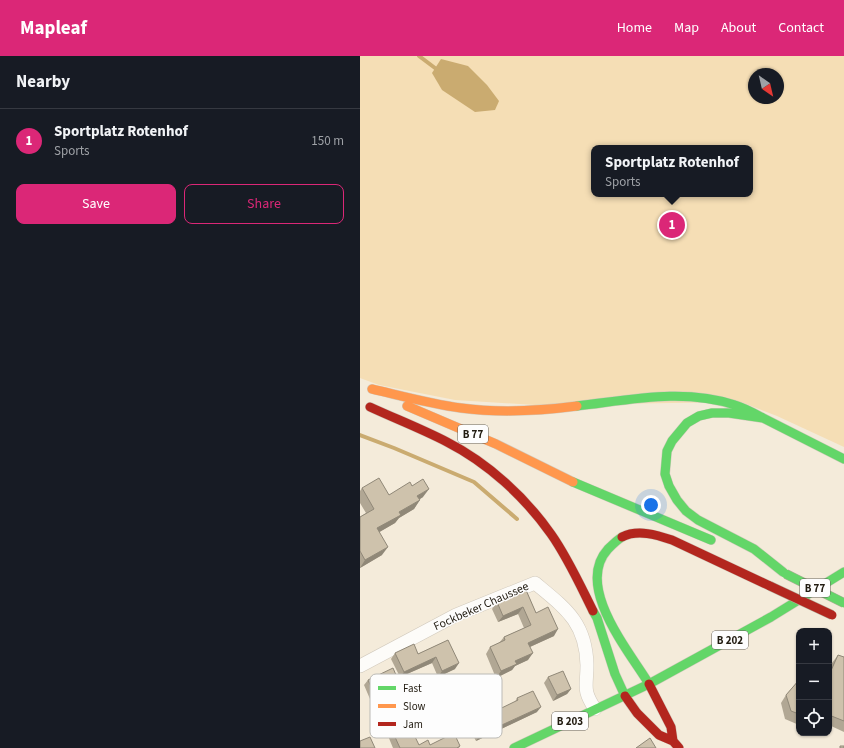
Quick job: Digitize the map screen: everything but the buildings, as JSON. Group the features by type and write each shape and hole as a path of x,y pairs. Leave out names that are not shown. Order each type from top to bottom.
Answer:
{"main road":[{"name":"B 77","path":"573,482 496,444 369,388 459,408 478,410 535,410 656,396 702,397 733,404 763,418"},
{"name":"B 77","path":"360,403 411,419 469,443 573,482 721,545"},
{"path":"370,407 447,442 466,453 490,470 518,495 537,515 552,535 598,618 615,674 625,696 637,713 659,734 676,744"},
{"path":"784,573 754,549 698,520 686,510 669,486 665,474 667,451 672,441 687,423 699,416 712,413 729,412 763,418 844,459"},
{"path":"676,744 671,727 650,684 619,635 604,607 597,587 597,574 602,557 615,542 629,534 641,532 658,535 672,540 835,616"},
{"name":"B 77","path":"749,557 844,603"},
{"name":"B 202","path":"625,696 650,684 771,617 844,572"},
{"name":"B 203","path":"514,748 625,696"}],"street":[{"name":"Fockbeker Chaussee","path":"360,666 456,615 535,583 569,612 582,633 586,650 587,666 585,686 588,698 595,709"}],"shaded area":[{"path":"360,56 844,56 844,447 777,416 741,402 535,405 455,400 379,385 360,378"},
{"path":"441,59 468,66 487,85 499,101 495,110 475,112 442,90 432,73"}],"waterway":[{"path":"419,56 435,68"},
{"path":"360,435 474,482 517,519"}],"traffic: fast":[{"path":"577,406 656,397 696,397 735,405 763,418"},
{"path":"783,572 754,549 698,520 686,511 677,500 669,486 665,474 667,451 672,441 687,423 699,416 712,413 729,413 763,418 844,459"},
{"path":"573,482 711,540"},
{"path":"622,537 608,549 599,564 597,581 601,599 608,618 618,637 649,684"},
{"path":"514,748 649,684 771,617 844,572"},
{"path":"786,574 844,603"},
{"path":"593,611 597,618 615,674 625,696"}],"traffic: slow":[{"path":"372,389 416,400 475,410 519,411 577,406"},
{"path":"407,406 496,444 573,482"}],"traffic: jam":[{"path":"370,407 419,428 462,450 505,482 530,507 551,534 568,562 593,611"},
{"path":"622,537 634,533 641,533 672,540 770,586"},
{"path":"770,586 832,615"},
{"path":"649,684 671,727 673,741"},
{"path":"625,696 637,713 659,735 673,741 679,748"}],"place":[{"name":"Sportplatz Rotenhof","path":"672,225"}]}
